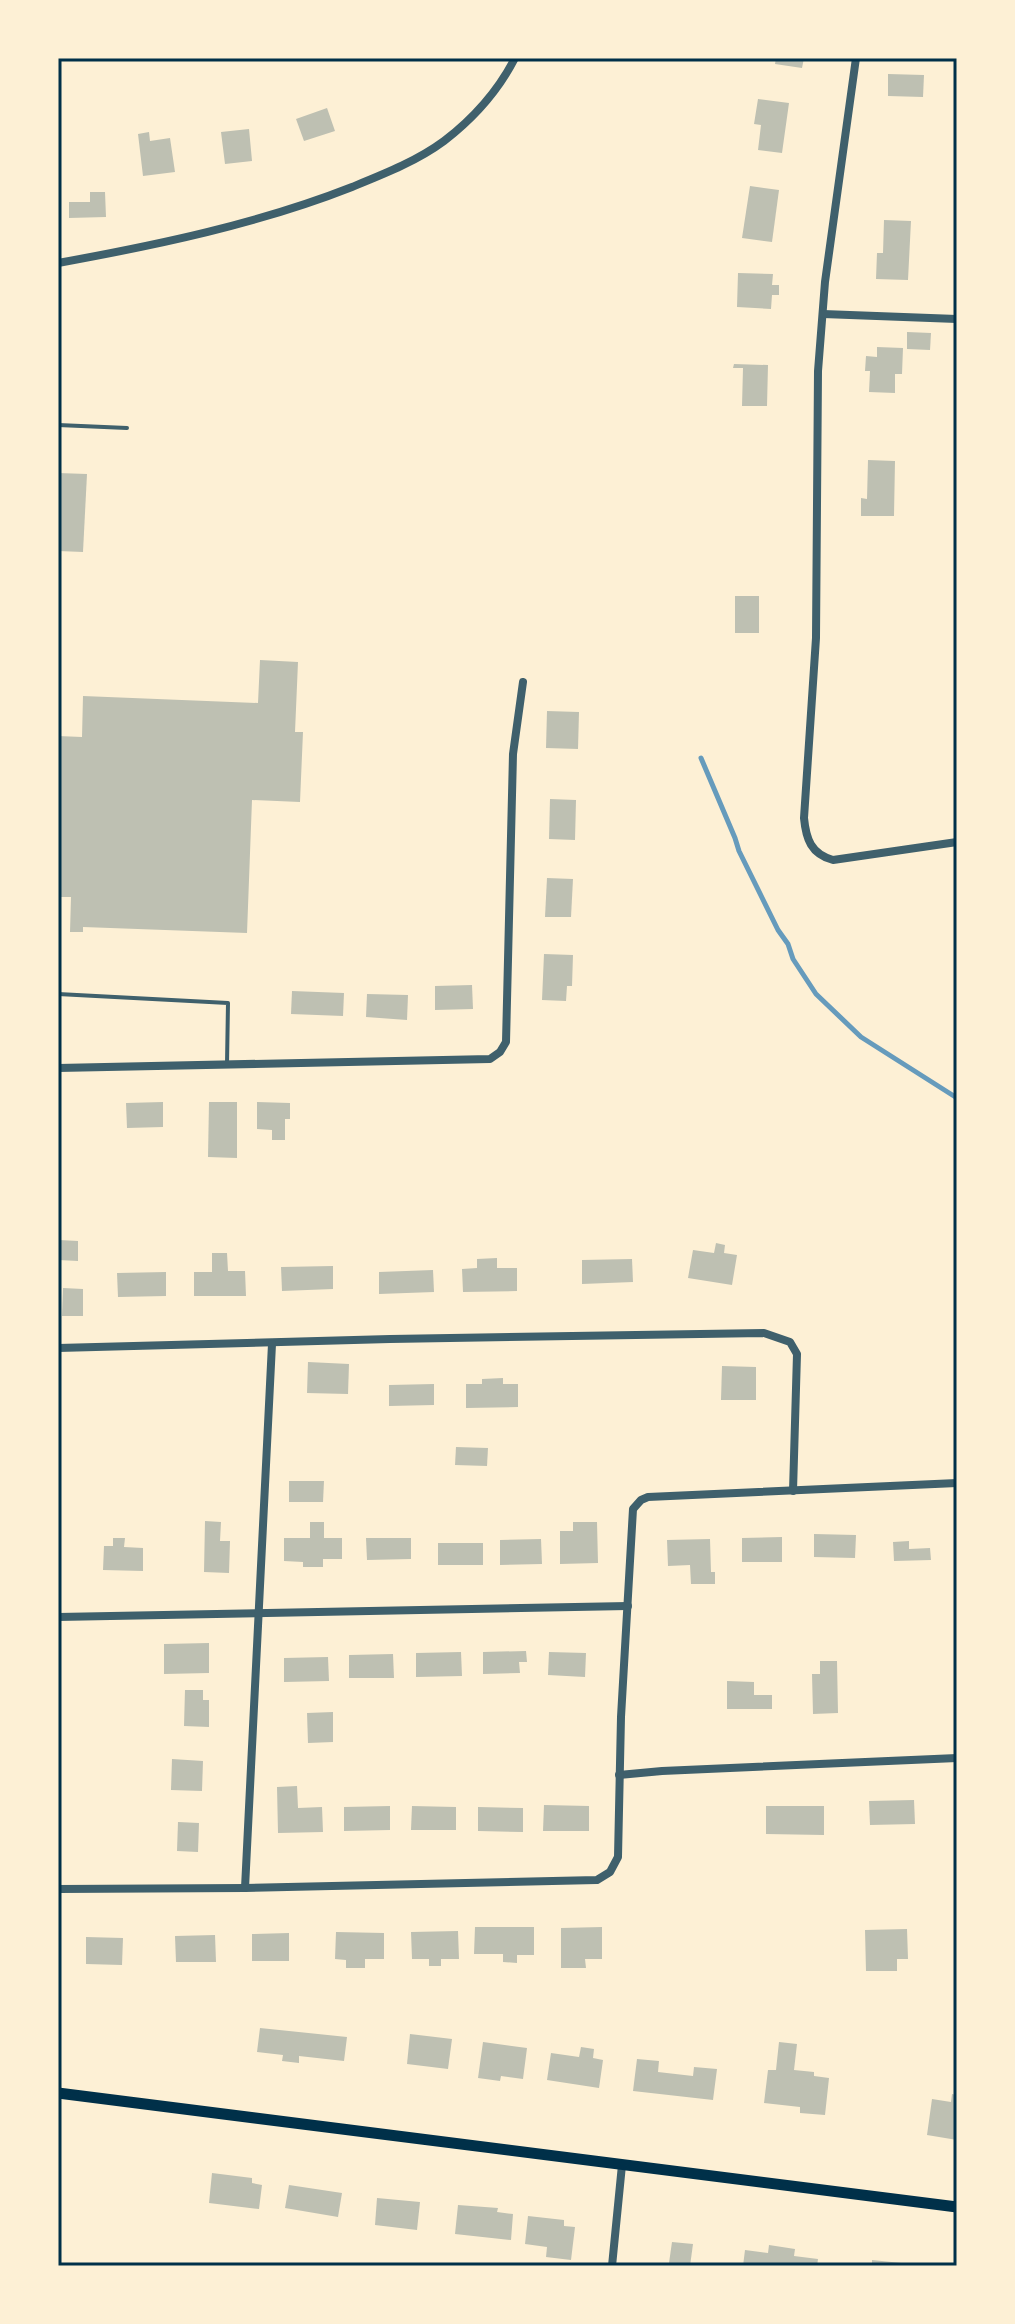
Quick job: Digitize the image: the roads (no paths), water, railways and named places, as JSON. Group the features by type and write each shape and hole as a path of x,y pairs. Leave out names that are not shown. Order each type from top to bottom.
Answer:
{"main road":[{"path":"58,2093 957,2207"}],"street":[{"path":"58,263 225,227 333,194 384,174 443,142 467,122 494,92 515,58"},
{"path":"856,58 838,173 818,371 816,638 805,833 811,847 827,858 844,860 957,842"},
{"path":"823,314 957,319"},
{"path":"58,1068 490,1059 500,1052 506,1042 513,754 523,682"},
{"path":"58,1348 764,1333 790,1342 797,1354 793,1491"},
{"path":"245,1888 272,1344"},
{"path":"58,1889 597,1880 610,1872 618,1857 619,1775 633,1509 641,1500 648,1497 957,1483"},
{"path":"58,1617 628,1606"},
{"path":"619,1775 957,1758"},
{"path":"612,2266 622,2165"}],"lane":[{"path":"58,425 127,428"},
{"path":"58,994 228,1003 227,1064"}],"waterway":[{"path":"701,758 739,851 793,959 816,994 861,1037 957,1098"}]}
